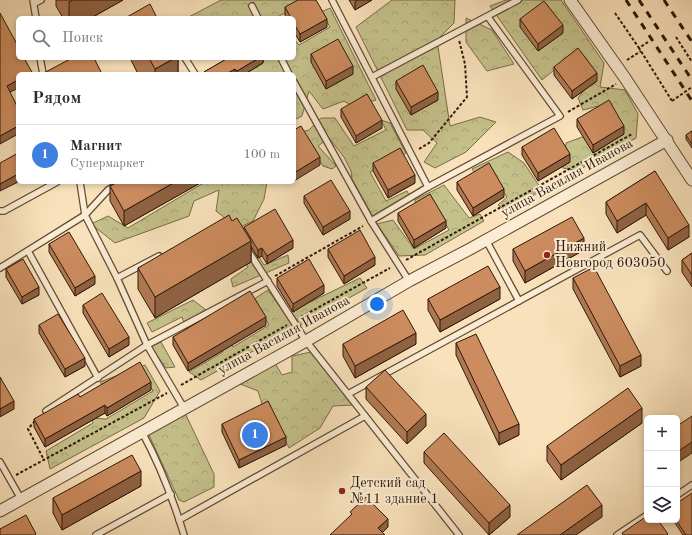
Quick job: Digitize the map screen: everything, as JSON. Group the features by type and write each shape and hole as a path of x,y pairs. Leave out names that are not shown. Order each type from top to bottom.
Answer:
{"street":[{"path":"570,0 625,78 692,180"},
{"name":"улица Василия Иванова","path":"0,511 409,281 666,140"}],"lane":[{"path":"36,16 34,2 41,0"},
{"path":"332,0 428,187"},
{"path":"372,77 518,0"},
{"path":"252,6 257,16"},
{"path":"371,221 428,187 560,116 488,17"},
{"path":"40,60 43,72"},
{"path":"186,60 194,72"},
{"path":"281,60 288,72"},
{"path":"296,86 371,221 409,281"},
{"path":"0,211 4,211 53,184"},
{"path":"80,184 85,215 117,278 147,345 184,408"},
{"path":"0,268 85,215 108,190 118,184"},
{"path":"348,394 640,235 667,272"},
{"path":"486,240 519,301"},
{"path":"244,243 306,340 459,535"},
{"path":"28,251 98,378"},
{"path":"117,278 166,252"},
{"path":"46,411 147,345 268,281"},
{"path":"179,520 365,416"},
{"path":"142,432 155,455 171,494 184,535"},
{"path":"0,462 21,499"},
{"path":"680,493 692,485"},
{"path":"96,535 171,494"},
{"path":"617,535 644,517"}],"path":[{"path":"616,12 672,101 692,87"},
{"path":"411,154 429,143 467,97 465,64 458,33"},
{"path":"676,37 692,62"},
{"path":"617,67 648,42"},
{"path":"560,116 625,78"},
{"path":"268,281 371,221"},
{"path":"10,479 174,389"},
{"path":"44,460 28,429 46,411"}],"green space":[{"path":"221,0 310,0 279,16 191,16"},
{"path":"392,0 455,0 454,23 437,40 450,126 480,117 496,122 466,152 435,168 424,162 437,143 423,130 407,130 356,27"},
{"path":"506,0 561,0 604,63 600,87 625,90 638,114 636,138 577,171 563,168 566,143 620,123 610,103 583,110 578,98 597,73 577,51 542,80 490,6"},
{"path":"330,8 376,100 352,106 344,101 323,109 309,91 302,116 296,119 296,72 218,72 234,60 296,60 296,41 299,45 330,27 321,12"},
{"path":"466,18 492,30 514,64 487,71 466,42"},
{"path":"321,118 335,118 354,146 386,130 381,120 390,123 406,153 370,172 386,201 407,191 409,195 373,217 352,179 351,171 344,157 329,138 318,146 336,166 332,169 323,166 303,134 296,134 309,130"},
{"path":"508,152 524,163 542,190 507,211 498,205 507,197 489,169 477,176 472,169"},
{"path":"202,184 267,184 264,199 253,221 238,228 216,211 219,190 194,201 189,216 115,243 91,224 108,216 128,228"},
{"path":"444,185 469,218 480,214 484,221 425,255 399,256 377,224 393,220 414,249 449,230 432,200 416,207 415,200"},
{"path":"244,233 264,265 288,255 289,263 233,287 231,279 248,267 232,238"},
{"path":"360,278 367,288 201,380 189,372 223,352 205,323 186,329 182,317 152,332 147,323 193,300 214,316 233,347 269,325 254,299 268,290 285,314"},
{"path":"161,342 175,367 166,368 151,347"},
{"path":"311,352 353,405 333,406 320,428 289,448 270,407 263,407 258,391 235,382 275,363 282,375 292,372 292,356"},
{"path":"145,365 160,391 144,418 50,469 46,451 93,423 92,418 106,419 153,391 141,369 103,386 100,382"},
{"path":"185,413 214,474 214,487 184,502 179,500 149,435"}],"building":[{"path":"298,0 316,0 327,19 300,34 296,27 296,16 290,16 285,7"},
{"path":"544,1 563,25 538,44 520,19"},
{"path":"150,4 156,16 129,16"},
{"path":"0,13 16,42 16,60 25,60 32,72 16,72 16,81 7,86 16,104 16,127 0,136"},
{"path":"338,39 353,66 326,81 311,54"},
{"path":"578,48 597,73 572,91 554,67"},
{"path":"68,60 95,60 101,72 46,72"},
{"path":"150,60 171,60 155,69"},
{"path":"225,60 256,60 237,71 235,69 230,72 204,72"},
{"path":"423,65 438,92 411,107 396,81"},
{"path":"367,94 382,120 356,136 341,109"},
{"path":"609,100 624,126 593,145 577,119"},
{"path":"301,126 320,157 296,172 296,129"},
{"path":"554,128 570,154 538,173 522,147"},
{"path":"692,131 692,144 686,135"},
{"path":"400,148 415,175 388,190 373,163"},
{"path":"16,154 16,175 0,184 0,163"},
{"path":"489,163 504,189 473,208 457,182"},
{"path":"655,171 689,225 668,238 646,203 617,221 606,202"},
{"path":"331,180 350,211 323,227 304,196"},
{"path":"114,184 171,184 124,211 110,186"},
{"path":"430,194 446,221 414,240 398,213"},
{"path":"275,209 293,240 267,256 262,248 258,250 244,227"},
{"path":"229,215 232,221 237,218 251,241 155,297 138,268"},
{"path":"572,217 584,238 525,271 513,249"},
{"path":"360,230 375,257 344,276 328,249"},
{"path":"69,232 95,276 75,288 49,244"},
{"path":"692,253 692,275 682,260"},
{"path":"23,259 39,287 22,297 6,269"},
{"path":"309,259 324,285 293,304 277,278"},
{"path":"488,266 500,287 440,320 428,299"},
{"path":"594,267 641,355 620,366 573,278"},
{"path":"250,291 266,317 188,363 173,337"},
{"path":"102,293 129,337 109,349 83,305"},
{"path":"403,310 416,333 355,366 343,344"},
{"path":"58,314 85,358 65,369 39,325"},
{"path":"476,334 519,424 499,433 456,343"},
{"path":"140,362 151,382 107,408 105,405 45,439 34,419 78,394 80,397"},
{"path":"385,370 426,414 407,432 366,387"},
{"path":"0,377 14,401 0,409"},
{"path":"628,388 642,408 561,465 547,446"},
{"path":"268,401 286,437 239,460 222,424"},
{"path":"692,416 692,442 680,450 680,424"},
{"path":"444,433 510,505 489,523 424,452"},
{"path":"132,455 141,471 62,515 53,498"},
{"path":"587,485 602,505 560,535 517,535"},
{"path":"692,493 692,535 686,535 678,523 680,523 680,501"},
{"path":"366,497 388,519 378,528 385,535 330,535 352,514 350,512"},
{"path":"26,515 36,534 0,535 0,529"},
{"path":"644,518 644,523 660,523 668,534 623,535 622,533"}],"railway":[{"path":"626,0 692,101"},
{"path":"639,0 692,80"},
{"path":"664,0 692,42"}],"place":[{"name":"Нижний Новгород 603050","path":"547,255"},
{"name":"Магнит","path":"255,435"},
{"name":"Детский сад №11 здание 1","path":"342,491"}]}
